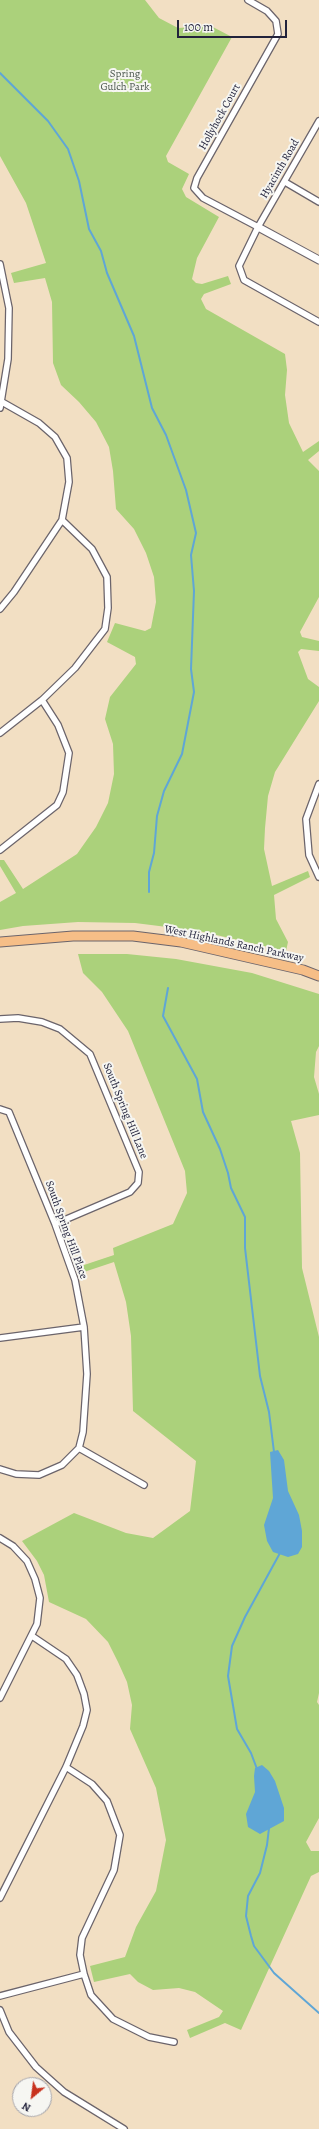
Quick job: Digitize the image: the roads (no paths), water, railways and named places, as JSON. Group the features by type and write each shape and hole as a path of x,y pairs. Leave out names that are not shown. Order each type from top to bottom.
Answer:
{"main road":[{"name":"West Highlands Ranch Parkway","path":"0,942 73,936 133,936 181,942 303,970 319,976"}],"street":[{"name":"Hollyhock Court","path":"248,0 267,11 276,21 278,34 197,178 194,188 203,198 258,227"},
{"name":"Hyacinth Road","path":"319,121 258,227 239,266 244,280 319,322"},
{"path":"285,182 319,202"},
{"path":"258,227 319,260"},
{"path":"0,264 9,308 8,359 0,408"},
{"path":"0,609 14,592 62,520 69,482 67,458 55,437 39,423 2,402"},
{"path":"0,733 42,700 75,668 99,639 105,629 108,608 107,577 92,549 62,520"},
{"path":"0,850 57,805 63,792 69,754 58,725 42,700"},
{"path":"319,784 314,793 306,819 309,856 319,877"},
{"name":"South Spring Hill Lane","path":"0,1019 18,1018 42,1022 60,1029 90,1054 138,1172 138,1183 130,1192 55,1224"},
{"name":"South Spring Hill Place","path":"0,1109 9,1112 55,1224 75,1280 84,1326 87,1374 83,1432 79,1448"},
{"path":"0,1338 84,1326"},
{"path":"0,1469 16,1474 39,1475 62,1465 79,1448 144,1485"},
{"path":"0,1538 13,1546 27,1561 35,1579 40,1598 37,1624 0,1698"},
{"path":"0,1898 66,1768 87,1710 84,1694 77,1675 66,1659 32,1636"},
{"path":"66,1768 92,1784 107,1802 120,1835 114,1870 82,1938 80,1955 91,1995 113,2018 149,2037 174,2042"},
{"path":"0,1996 84,1974"},
{"path":"0,2010 9,2032 36,2067 64,2092 124,2129"}],"water":[{"path":"278,1450 284,1460 288,1491 299,1515 302,1531 302,1547 298,1554 288,1557 273,1552 267,1541 264,1525 273,1498 270,1452"},
{"path":"262,1765 269,1771 275,1781 284,1808 284,1821 260,1834 248,1827 246,1814 255,1792 255,1768"}],"waterway":[{"path":"0,73 48,121 68,149 79,181 89,229 101,251 107,273 134,336 152,408 166,435 186,490 196,533 191,555 194,591 191,669 194,692 182,754 164,791 157,816 154,853 149,872 149,892"},
{"path":"168,988 163,1016 197,1079 203,1112 220,1149 231,1188 245,1217 245,1248 260,1376 269,1412 274,1452"},
{"path":"257,1769 251,1753 237,1729 228,1676 232,1646 245,1617 280,1553"},
{"path":"269,1828 267,1845 260,1873 248,1896 246,1916 251,1936 254,1946 274,1973 319,2013"}],"park label":[{"name":"Spring Gulch Park","path":"125,80"}]}
